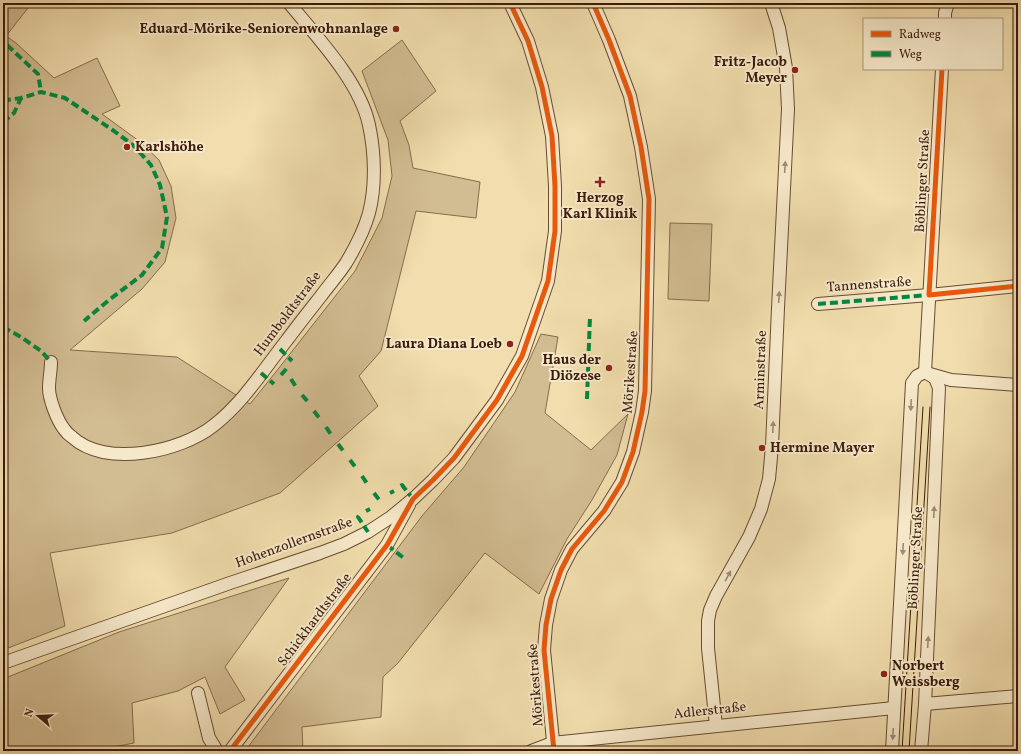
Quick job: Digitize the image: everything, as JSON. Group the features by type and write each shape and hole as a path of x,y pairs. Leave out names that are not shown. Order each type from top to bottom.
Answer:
{"street":[{"name":"Humboldtstraße","path":"51,362 49,389 54,410 64,430 78,442 96,451 114,454 141,454 165,450 190,440 212,427 236,405 346,263 359,239 369,212 373,184 373,152 369,123 360,97 350,80 329,51 289,3"},
{"name":"Hohenzollernstraße","path":"3,663 344,544 368,532 391,517 413,499 454,458 497,400 522,356 548,281 555,231 555,186 552,136 542,87 528,41 510,3"},
{"name":"Mörikestraße","path":"551,748 544,650 546,626 551,598 561,570 572,549 604,511 622,482 633,452 645,391 648,192 641,147 630,96 593,3"},
{"name":"Arminstraße","path":"716,726 708,648 708,621 710,610 716,596 749,537 761,509 769,479 772,446 788,109 786,68 779,28 771,3"},
{"path":"945,18 948,3"},
{"name":"Böblinger Straße","path":"925,372 942,70"},
{"name":"Tannenstraße","path":"818,304 1018,286"},
{"path":"925,372 951,380 1018,385"},
{"name":"Böblinger Straße","path":"921,751 925,704 939,388 935,378 925,372"},
{"name":"Böblinger Straße","path":"892,751 912,383 917,376 925,372"},
{"name":"Schickhardtstraße","path":"230,751 387,545 413,499"},
{"path":"198,692 209,738 217,751"},
{"path":"925,704 1018,696"},
{"name":"Adlerstraße","path":"531,751 716,726 894,708"}],"shaded area":[{"path":"3,3 32,3 6,36 16,43 54,78 97,58 120,106 102,114 139,141 159,160 171,186 176,218 165,262 142,289 70,350 177,357 250,404 355,271 382,218 392,176 388,140 362,71 402,40 436,91 400,121 409,145 413,168 480,182 476,218 416,211 381,351 359,376 378,406 280,493 172,533 50,553 65,626 3,650"},
{"path":"670,223 712,224 709,301 668,299"},
{"path":"541,334 558,337 545,413 591,450 628,414 617,455 592,500 567,539 539,594 485,553 398,663 383,677 381,717 302,727 303,751 249,751 248,747 422,516 464,467 515,392"},
{"path":"289,578 225,667 245,700 220,714 205,677 178,691 132,703 134,743 103,749 103,751 3,751 3,679 119,632"}],"tram line":[{"path":"902,751 923,407"},
{"path":"909,751 930,407"}],"marked path":[{"path":"7,45 38,74 41,92"},
{"path":"3,99 7,100 21,98 41,92 65,98 134,146 151,165 160,185 167,217 162,248 142,275 84,321"},
{"path":"3,122 14,113 21,98"},
{"path":"818,304 929,295"},
{"path":"587,399 590,316"},
{"path":"3,327 41,351 51,362"},
{"path":"280,349 292,361"},
{"path":"281,375 288,367"},
{"path":"261,373 274,384"},
{"path":"291,379 296,387"},
{"path":"302,395 309,403"},
{"path":"314,411 320,419"},
{"path":"326,427 332,436"},
{"path":"338,444 344,452"},
{"path":"350,460 356,468"},
{"path":"362,476 368,485"},
{"path":"401,486 402,485 413,499"},
{"path":"390,493 394,491"},
{"path":"374,493 380,501"},
{"path":"366,511 370,509"},
{"path":"359,516 358,517 368,532"},
{"path":"387,545 405,559"}],"cycle path":[{"path":"230,751 387,545 413,499 454,458 497,400 522,356 548,281 555,231 555,186 552,136 542,87 528,41 510,3"},
{"path":"554,751 544,650 546,625 551,599 561,570 572,549 604,511 622,482 633,452 645,391 649,199 641,147 630,96 593,3"},
{"path":"942,70 929,295 1018,286"}],"place":[{"name":"Eduard-Mörike-Seniorenwohnanlage","path":"396,29"},
{"name":"Fritz-Jacob Meyer","path":"795,70"},
{"name":"Karlshöhe","path":"127,147"},
{"name":"Herzog Karl Klinik","path":"600,182"},
{"name":"Laura Diana Loeb","path":"510,344"},
{"name":"Haus der Diözese","path":"609,368"},
{"name":"Hermine Mayer","path":"762,448"},
{"name":"Norbert Weissberg","path":"884,674"}]}
